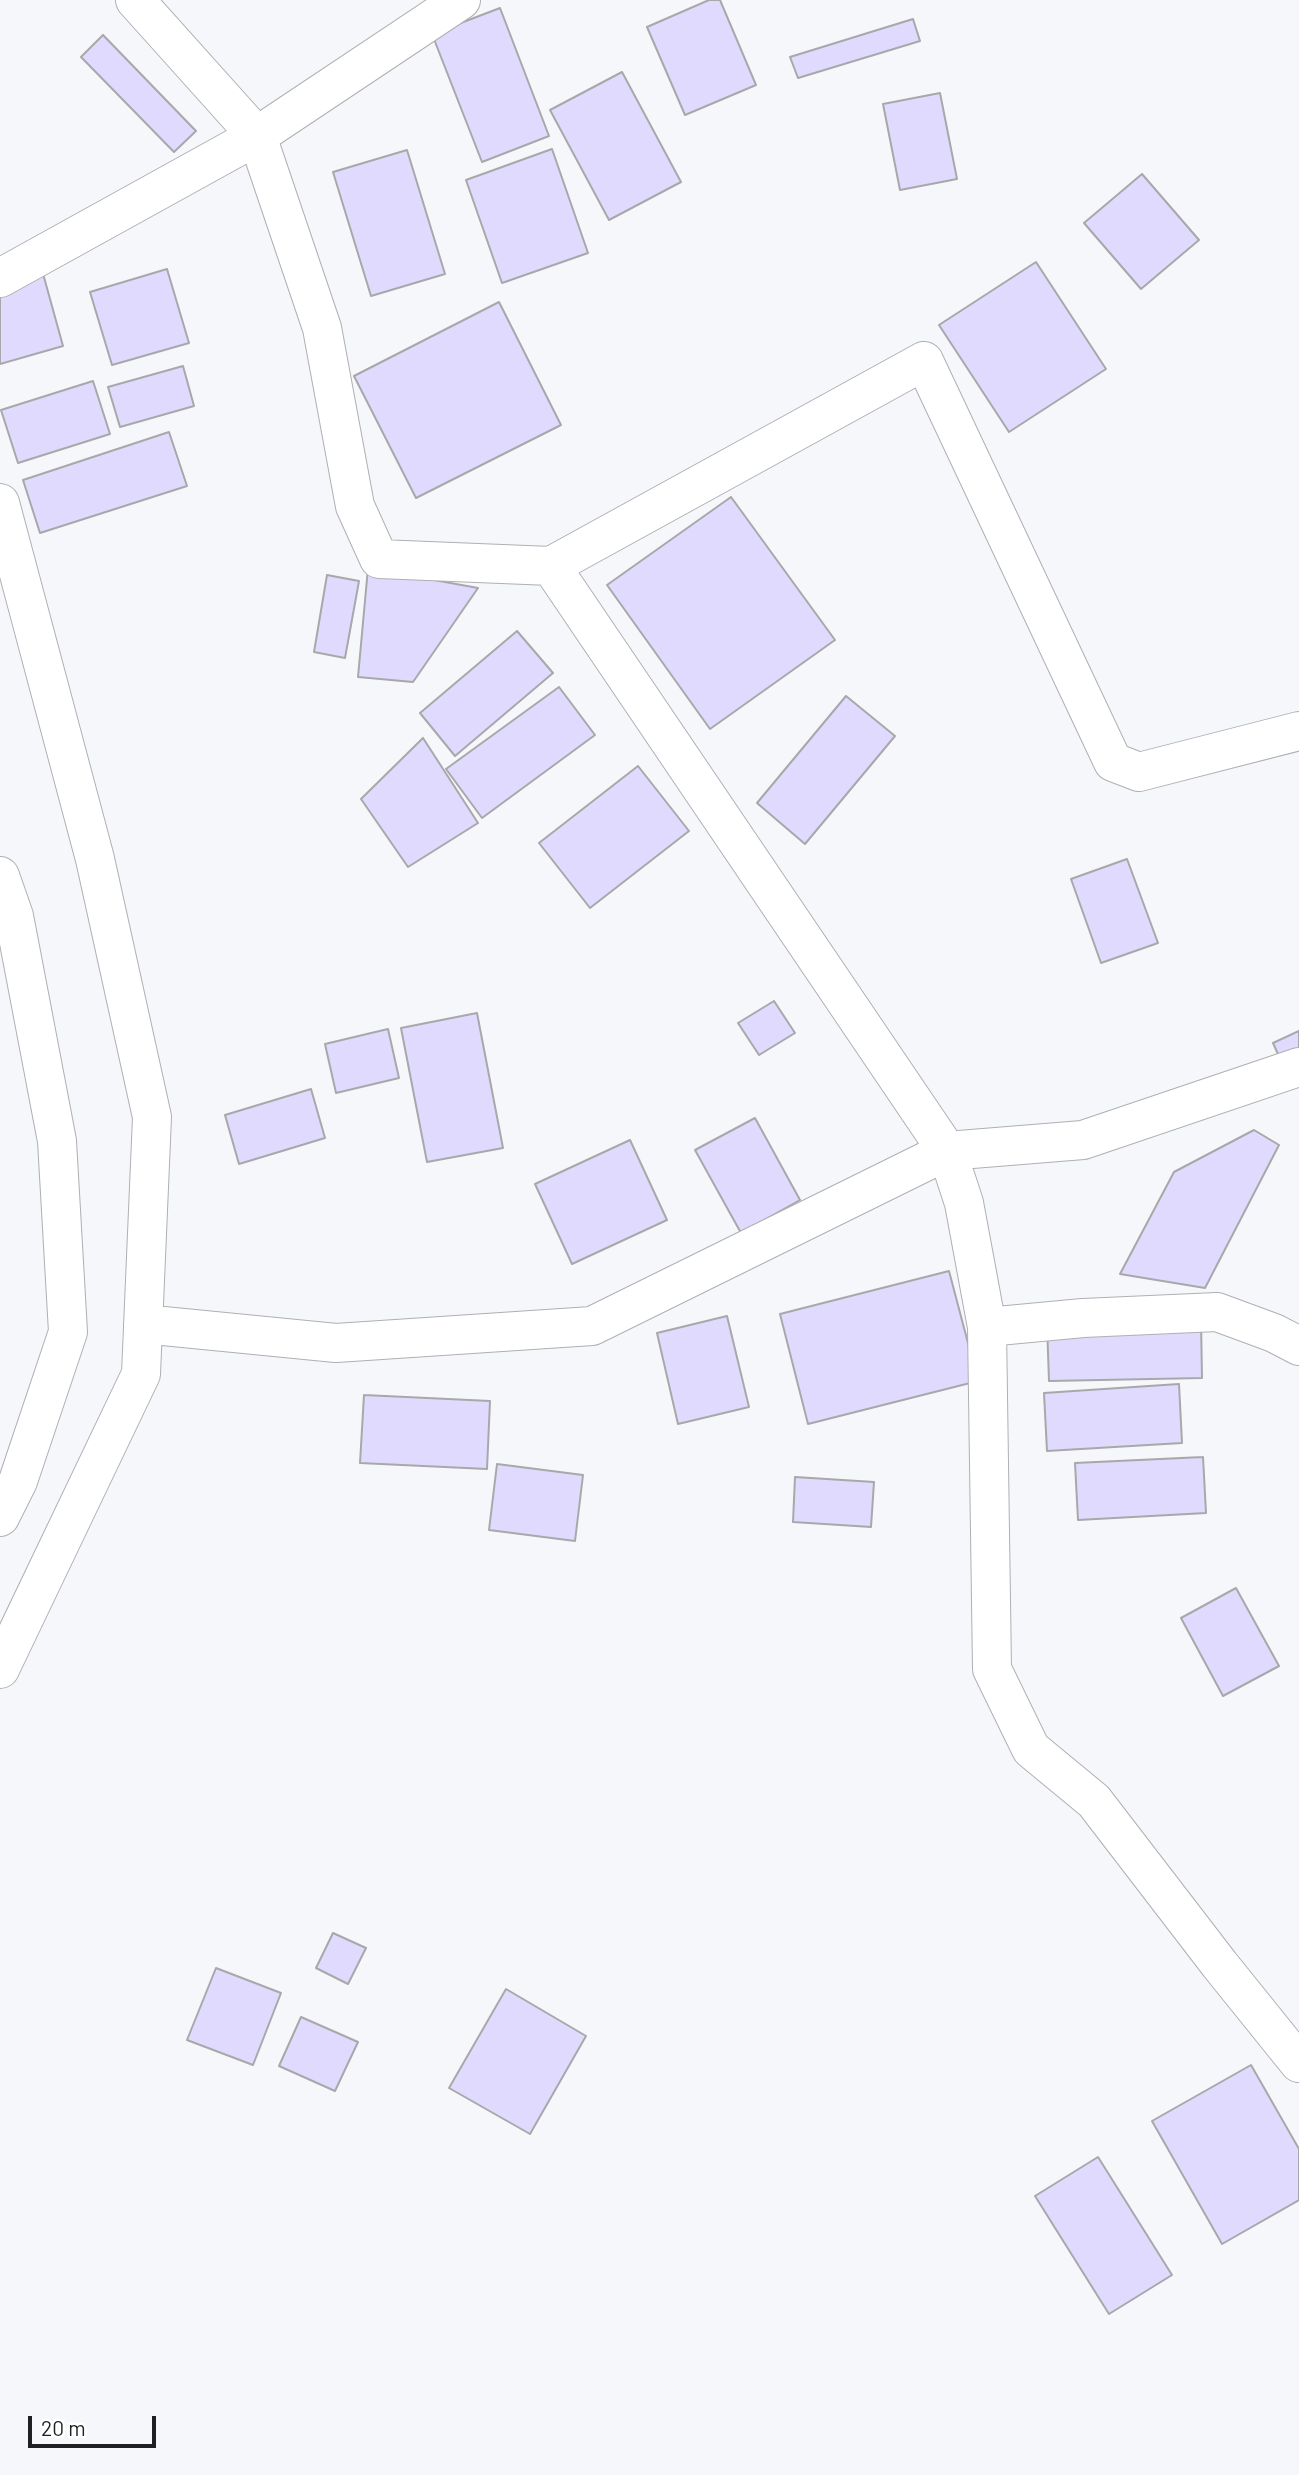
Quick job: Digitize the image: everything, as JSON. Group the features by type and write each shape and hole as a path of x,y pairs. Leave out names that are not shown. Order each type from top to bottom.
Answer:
{"street":[{"path":"135,0 257,136 322,328 355,506 379,559 551,566 924,361 1113,762 1139,772 1299,731"},
{"path":"0,278 257,136 461,0"},
{"path":"0,503 95,859 152,1117 141,1374 0,1669"},
{"path":"551,566 947,1151 964,1203 987,1327 992,1669 1031,1749 1094,1801 1299,2063"},
{"path":"0,876 14,916 57,1142 68,1332 18,1481 0,1517"},
{"path":"143,1324 336,1343 592,1326 947,1151 1083,1140 1299,1067"},
{"path":"987,1327 1083,1318 1217,1311 1274,1333 1299,1346"}],"building":[{"path":"709,0 720,0 756,85 685,115 647,27"},
{"path":"500,8 549,136 482,162 432,34"},
{"path":"913,19 920,41 798,78 790,57"},
{"path":"103,35 196,131 174,152 81,57"},
{"path":"622,72 681,182 609,220 550,110"},
{"path":"940,93 957,179 900,190 883,104"},
{"path":"552,149 588,253 502,283 466,180"},
{"path":"407,150 445,274 371,296 333,172"},
{"path":"1142,174 1199,240 1141,289 1084,223"},
{"path":"1036,262 1106,369 1009,432 939,325"},
{"path":"167,269 189,343 112,365 90,292"},
{"path":"42,270 63,346 0,364 0,282"},
{"path":"499,302 561,425 416,498 354,376"},
{"path":"183,366 194,406 120,427 108,387"},
{"path":"93,381 110,434 18,463 1,410"},
{"path":"169,432 187,486 40,533 23,480"},
{"path":"731,497 835,640 710,729 607,585"},
{"path":"368,568 478,588 413,682 358,677"},
{"path":"327,575 359,581 345,658 314,652"},
{"path":"517,631 553,673 455,756 420,713"},
{"path":"559,687 595,735 482,818 446,769"},
{"path":"846,696 895,736 805,844 757,803"},
{"path":"423,738 478,823 408,867 361,799"},
{"path":"638,766 689,831 590,908 539,843"},
{"path":"1127,859 1158,943 1101,963 1071,879"},
{"path":"774,1001 795,1033 759,1055 738,1023"},
{"path":"477,1013 503,1148 427,1162 401,1028"},
{"path":"388,1029 399,1078 336,1093 325,1044"},
{"path":"1299,1031 1299,1056 1282,1063 1273,1043"},
{"path":"311,1089 325,1138 239,1164 225,1115"},
{"path":"755,1118 800,1200 741,1233 695,1150"},
{"path":"1254,1130 1279,1145 1205,1288 1120,1274 1174,1172"},
{"path":"630,1140 667,1220 572,1264 535,1184"},
{"path":"949,1271 978,1381 808,1424 780,1314"},
{"path":"727,1316 749,1407 678,1424 657,1333"},
{"path":"1201,1320 1202,1378 1049,1381 1047,1324"},
{"path":"1179,1384 1182,1443 1047,1451 1044,1393"},
{"path":"364,1395 490,1401 487,1469 360,1463"},
{"path":"1203,1457 1206,1513 1078,1520 1075,1463"},
{"path":"497,1464 583,1475 575,1541 489,1530"},
{"path":"795,1477 874,1482 871,1527 793,1522"},
{"path":"1236,1588 1279,1666 1223,1696 1181,1618"},
{"path":"333,1933 366,1948 348,1984 316,1968"},
{"path":"216,1968 281,1993 253,2065 187,2040"},
{"path":"506,1989 586,2036 530,2134 449,2088"},
{"path":"301,2017 358,2042 335,2091 279,2066"},
{"path":"1251,2065 1299,2149 1299,2200 1222,2244 1152,2121"},
{"path":"1098,2157 1172,2275 1109,2314 1035,2196"}]}
